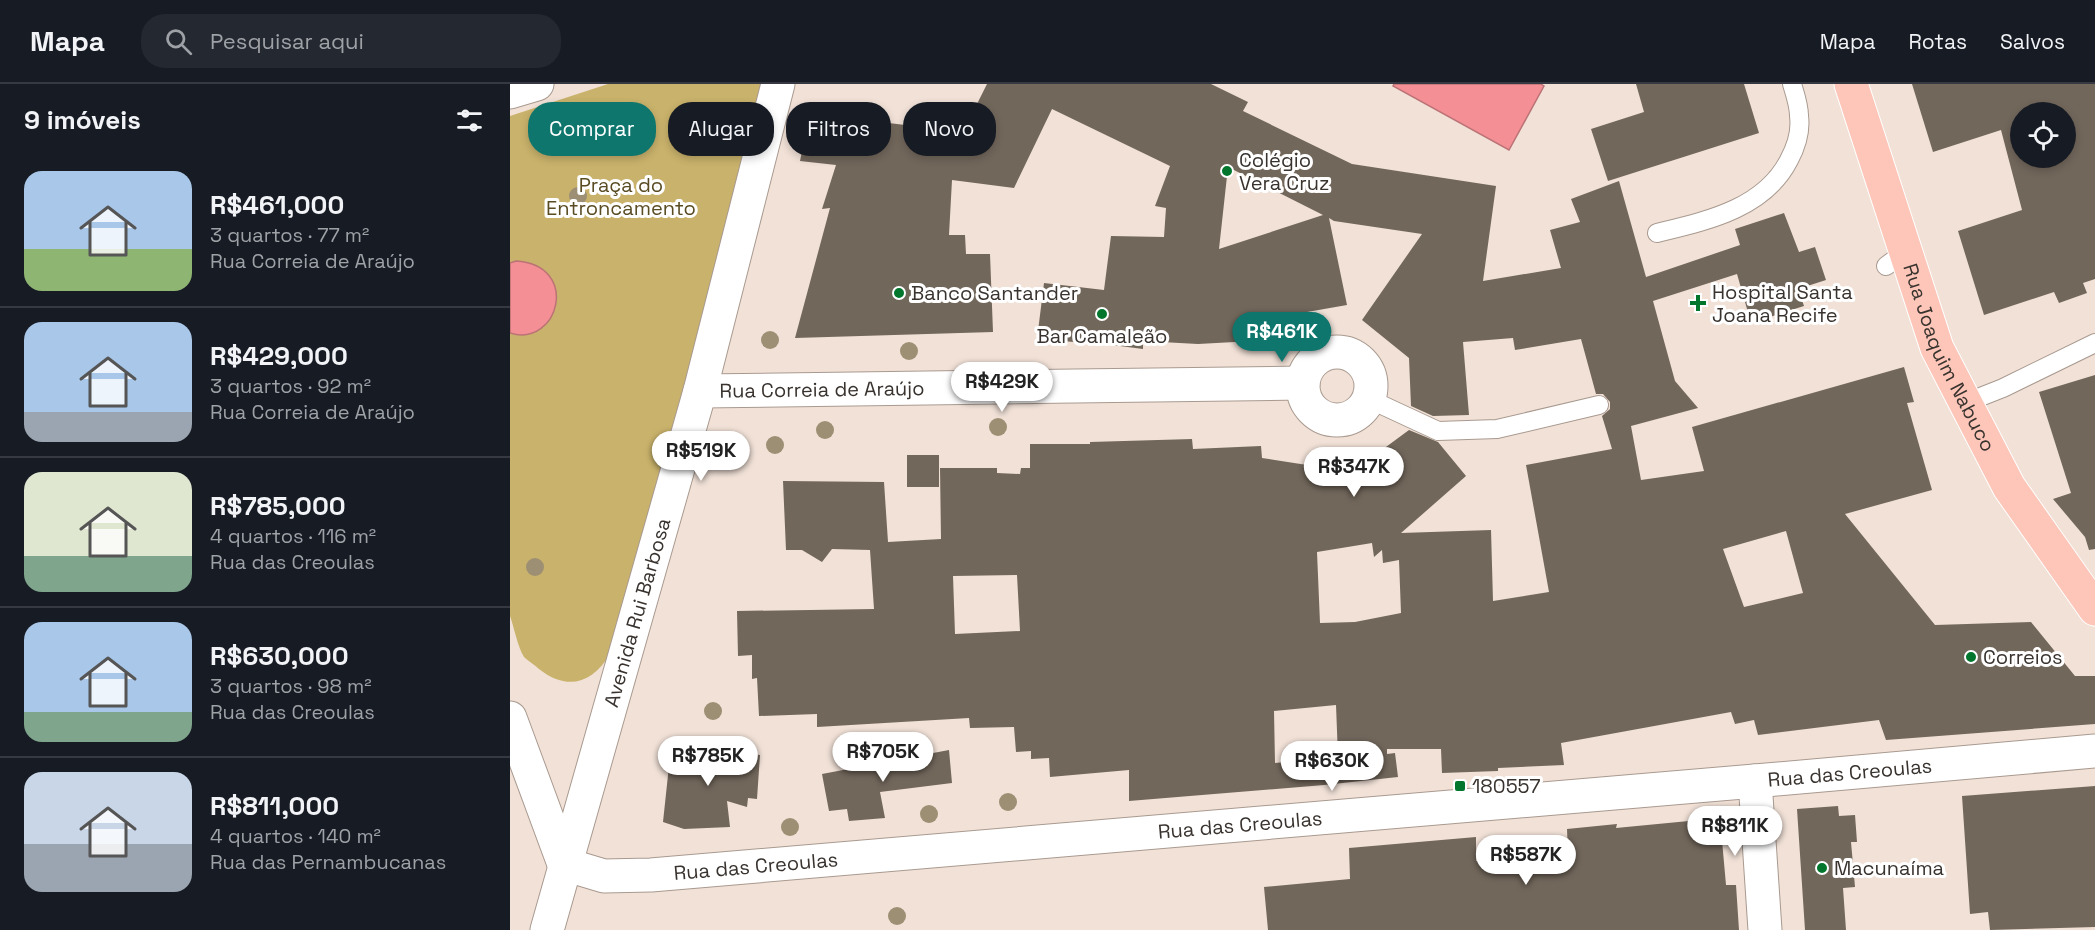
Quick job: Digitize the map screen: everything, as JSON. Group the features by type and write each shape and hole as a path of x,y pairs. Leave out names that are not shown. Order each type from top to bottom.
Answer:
{"main road":[{"path":"510,92 537,84"},
{"name":"Avenida Rui Barbosa","path":"547,930 700,391 778,84"},
{"name":"Rua Joaquim Nabuco","path":"1851,84 1896,259 1937,348 2009,487 2095,609"},
{"path":"1338,351 1351,354 1362,362 1369,373 1372,386 1369,399 1363,409 1354,416 1342,420 1330,419 1319,414 1310,406 1305,395 1303,383 1307,370 1314,360 1326,353 1338,351"},
{"name":"Rua Correia de Araújo","path":"700,391 1303,383"},
{"path":"510,718 564,864"},
{"name":"Rua das Creoulas","path":"564,864 604,876 651,875 2095,751"},
{"path":"1755,782 1765,930"}],"lane":[{"path":"1657,233 1720,215 1747,204 1767,189 1784,170 1796,146 1800,116 1792,84"},
{"path":"1965,403 2003,388 2095,343"},
{"path":"1369,399 1438,431 1497,429 1599,405"}],"green space":[{"name":"Praça do Entroncamento","path":"608,84 766,84 761,102 668,102 668,156 747,156 610,654 603,664 587,678 569,682 549,676 524,657 510,616 510,116 528,110 528,156 656,156 656,102 553,102"}],"shaded area":[{"path":"1394,84 1541,84 1544,86 1509,150 1393,86"},
{"path":"516,261 536,266 549,276 556,289 556,304 551,318 541,329 527,334 510,333 510,263"}],"building":[{"path":"987,84 1211,84 1248,102 1243,111 1352,164 1496,186 1483,281 1561,268 1550,230 1580,222 1571,199 1619,181 1646,277 1740,245 1735,229 1784,213 1799,252 1815,247 1826,280 1798,289 1804,306 1751,323 1737,274 1653,301 1675,381 1698,408 1631,426 1641,480 1704,471 1692,427 1904,367 1914,402 1907,403 1932,490 1845,514 1935,625 2031,622 2075,676 2095,676 2095,724 1886,740 1879,720 1758,735 1754,720 1735,724 1731,712 1561,743 1564,765 1442,773 1441,749 1387,749 1387,754 1395,753 1398,777 1129,801 1129,770 1050,777 1049,758 1031,759 1031,751 1016,752 1014,727 970,728 969,718 817,727 817,714 759,716 757,678 752,679 752,655 738,656 737,611 874,609 870,550 832,549 822,562 802,550 786,550 783,481 884,482 888,542 941,539 940,468 997,468 997,473 1020,474 1021,468 1030,468 1030,444 1090,444 1090,442 1192,439 1193,449 1261,446 1262,458 1352,472 1409,430 1438,442 1466,476 1401,533 1491,530 1493,601 1549,592 1526,465 1612,449 1602,416 1610,409 1610,402 1603,394 1596,394 1581,339 1515,350 1513,338 1463,342 1469,415 1433,416 1411,406 1409,358 1362,320 1422,234 1334,221 1329,218 1347,305 1262,320 1262,328 1253,329 1253,341 1198,344 1143,341 1143,349 1074,340 1074,342 1037,339 1044,283 1104,290 1111,236 1164,237 1166,208 1155,206 1170,166 1052,109 1014,188 952,180 949,235 965,235 966,254 990,254 993,332 795,338 830,208 822,209 836,165 800,161 801,156 891,156 891,123 903,125 903,156 996,156 996,102 978,102","holes":["1228,167 1323,215 1219,249","1786,531 1803,593 1744,607 1723,549","1372,543 1374,557 1382,550 1383,563 1399,560 1401,613 1355,622 1320,623 1317,552","1017,575 1020,631 955,634 953,576","1336,705 1338,757 1275,763 1274,711"]},
{"path":"1636,84 1744,84 1759,133 1608,181 1591,129 1644,112"},
{"path":"1912,84 2095,84 2095,279 2083,283 2087,293 2059,303 2054,292 1984,315 1958,231 2022,210 2011,168 2076,168 2076,102 2010,102 2010,164 2001,130 1933,152"},
{"path":"2095,375 2095,549 2089,550 2085,537 2053,499 2071,493 2039,392"},
{"path":"907,455 939,455 939,487 907,487"},
{"path":"671,747 760,755 757,799 748,798 747,807 727,801 730,827 684,829 663,822"},
{"path":"949,750 952,783 880,792 885,818 849,821 847,809 829,811 822,774"},
{"path":"2095,786 2095,927 1990,930 1988,912 1970,914 1962,796"},
{"name":"Macunaíma","path":"1838,806 1839,816 1855,815 1857,842 1851,842 1855,887 1843,888 1846,930 1805,930 1797,809"},
{"path":"1720,818 1726,885 1736,885 1739,930 1268,930 1264,887 1350,879 1349,848 1476,837 1476,861 1568,856 1567,829 1617,824 1616,828"}],"place":[{"name":"Colégio Vera Cruz","path":"1227,171"},
{"name":"Banco Santander","path":"899,293"},
{"name":"Hospital Santa Joana Recife","path":"1698,303"},
{"name":"Bar Camaleão","path":"1102,314"},
{"name":"Correios","path":"1971,657"},
{"name":"180557","path":"1460,786"},
{"name":"Macunaíma","path":"1822,868"}]}
